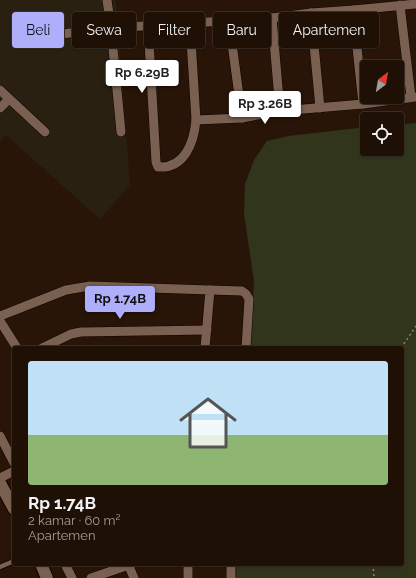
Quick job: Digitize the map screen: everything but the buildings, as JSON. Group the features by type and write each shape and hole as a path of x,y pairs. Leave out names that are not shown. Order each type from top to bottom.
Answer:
{"main road":[{"path":"0,483 12,505"},
{"path":"42,566 47,578"}],"street":[{"path":"107,0 109,12"},
{"path":"325,12 416,4"},
{"path":"400,5 413,97"},
{"path":"353,10 360,76"},
{"path":"279,17 272,18 280,112"},
{"path":"114,48 121,132"},
{"path":"149,48 156,162 158,167 168,168 186,155 195,134 196,120 192,48"},
{"path":"233,48 242,118"},
{"path":"314,48 320,108"},
{"path":"0,90 45,132"},
{"path":"0,108 10,99"},
{"path":"196,120 242,118 280,112 363,104"},
{"path":"0,316 66,290 90,286 242,291 249,299 246,346"},
{"path":"205,346 210,290"},
{"path":"0,321 16,346"},
{"path":"46,346 71,334 81,332 207,330"},
{"path":"0,436 12,459"},
{"path":"0,478 12,472"},
{"path":"66,566 72,578"},
{"path":"91,578 123,566"},
{"path":"129,566 134,578"},
{"path":"188,566 188,578"},
{"path":"230,578 231,566"}],"lane":[{"path":"0,567 12,562"}],"path":[{"path":"401,346 416,326"},
{"path":"373,566 374,578"}],"shaded area":[{"path":"0,0 116,0 117,12 72,12 72,48 120,48 130,185 100,219 6,135 0,141"}],"green space":[{"path":"416,123 416,578 236,578 237,566 404,566 404,346 250,346 254,281 244,214 245,184 254,160 267,141 288,136 360,128 360,156 404,156 404,124"}]}
